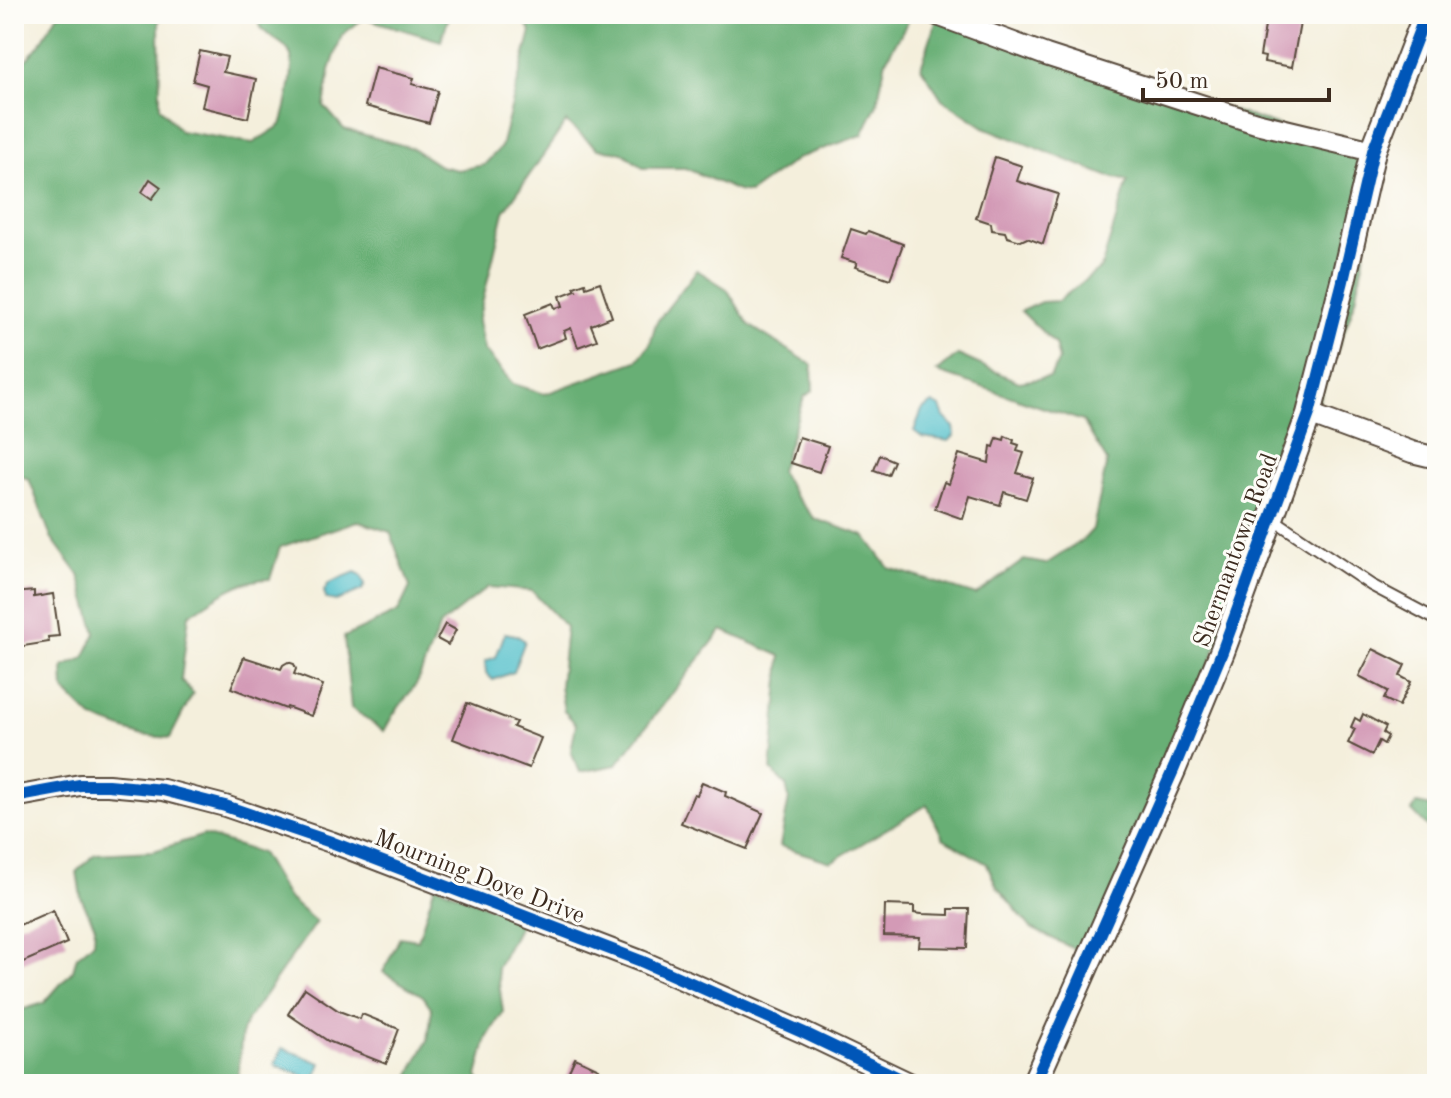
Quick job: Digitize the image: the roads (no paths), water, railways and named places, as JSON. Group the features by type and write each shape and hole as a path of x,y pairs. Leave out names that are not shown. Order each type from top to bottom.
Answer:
{"street":[{"path":"935,14 1046,55 1256,123 1373,151"},
{"name":"Shermantown Road","path":"1034,1084 1222,652 1309,414 1373,151 1426,14"},
{"path":"1309,414 1412,452 1437,458"},
{"name":"Mourning Dove Drive","path":"14,797 80,785 108,785 163,790 225,806 331,842 641,961 911,1084"}],"lane":[{"path":"1271,518 1371,585 1437,620"}],"water":[{"path":"933,403 940,407 944,417 954,427 955,435 949,441 922,437 914,431 922,410"},
{"path":"355,572 361,575 365,584 362,590 336,601 326,599 324,591 329,583"},
{"path":"505,633 525,641 513,672 493,680 486,673 485,661 496,657"},
{"path":"282,1048 321,1063 314,1080 275,1065"}]}
